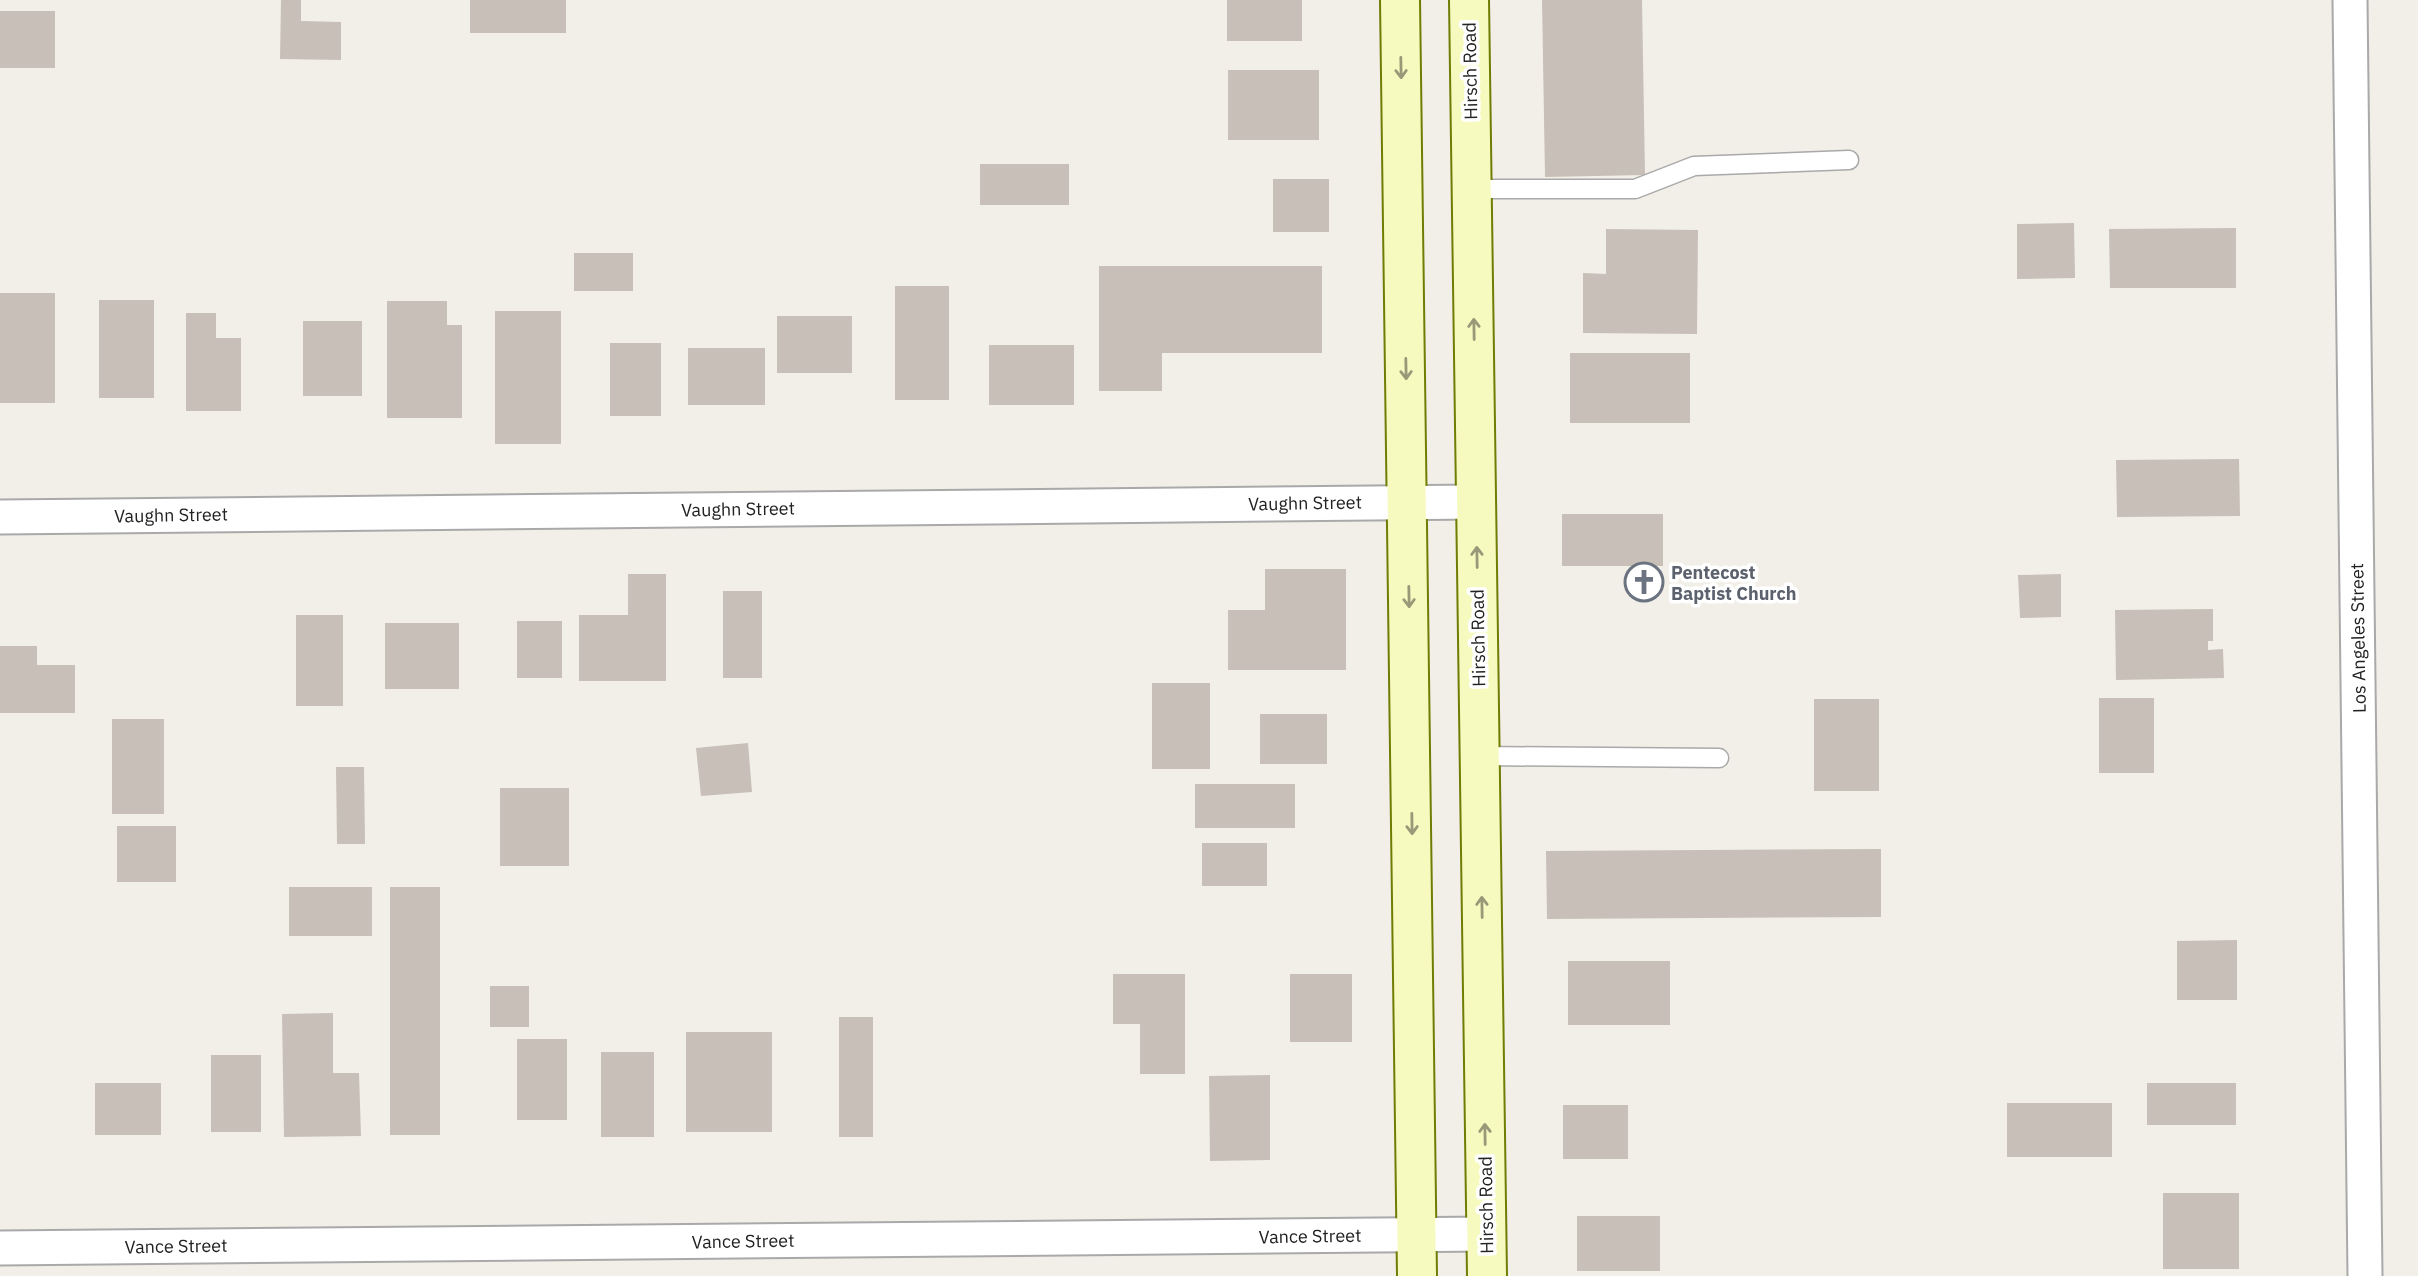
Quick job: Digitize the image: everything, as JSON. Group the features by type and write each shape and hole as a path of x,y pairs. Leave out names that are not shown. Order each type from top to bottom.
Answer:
{"main road":[{"path":"1400,0 1418,1276"},
{"name":"Hirsch Road","path":"1469,0 1487,1276"}],"street":[{"name":"Los Angeles Street","path":"2350,0 2365,1276"},
{"name":"Vaughn Street","path":"0,517 1476,502"},
{"name":"Vance Street","path":"0,1248 1487,1234"}],"lane":[{"path":"1472,190 1635,190 1694,166 1849,160"},
{"path":"1480,756 1719,758"}],"building":[{"path":"281,0 301,0 301,21 341,22 341,60 280,59"},
{"path":"470,0 566,0 566,33 470,33"},
{"path":"1227,0 1302,0 1302,41 1227,41"},
{"path":"1542,0 1642,0 1645,175 1545,177"},
{"path":"0,11 55,11 55,68 0,68"},
{"path":"1228,70 1319,70 1319,140 1228,140"},
{"path":"980,164 1069,164 1069,205 980,205"},
{"path":"1273,179 1329,179 1329,232 1273,232"},
{"path":"2074,223 2075,278 2017,279 2017,224"},
{"path":"2236,228 2236,288 2110,288 2109,229"},
{"path":"1606,229 1698,230 1697,334 1583,333 1583,273 1606,274"},
{"path":"574,253 633,253 633,291 574,291"},
{"path":"1099,266 1322,266 1322,353 1162,353 1162,391 1099,391"},
{"path":"895,286 949,286 949,400 895,400"},
{"path":"0,293 55,293 55,403 0,403"},
{"path":"99,300 154,300 154,398 99,398"},
{"path":"387,301 447,301 447,325 462,325 462,418 387,418"},
{"path":"495,311 561,311 561,444 495,444"},
{"path":"186,313 216,313 216,338 241,338 241,411 186,411"},
{"path":"777,316 852,316 852,373 777,373"},
{"path":"303,321 362,321 362,396 303,396"},
{"path":"610,343 661,343 661,416 610,416"},
{"path":"989,345 1074,345 1074,405 989,405"},
{"path":"688,348 765,348 765,405 688,405"},
{"path":"1570,353 1690,353 1690,423 1570,423"},
{"path":"2239,459 2240,516 2117,517 2116,460"},
{"path":"1562,514 1663,514 1663,566 1562,566"},
{"path":"1265,569 1346,569 1346,670 1228,670 1228,610 1265,610"},
{"path":"628,574 666,574 666,681 579,681 579,615 628,615"},
{"path":"2061,574 2061,617 2020,618 2018,575"},
{"path":"723,591 762,591 762,678 723,678"},
{"path":"2213,609 2213,641 2208,641 2208,650 2223,649 2224,678 2116,680 2115,610"},
{"path":"296,615 343,615 343,706 296,706"},
{"path":"517,621 562,621 562,678 517,678"},
{"path":"385,623 459,623 459,689 385,689"},
{"path":"0,646 37,646 37,665 75,665 75,713 0,713"},
{"path":"1152,683 1210,683 1210,769 1152,769"},
{"path":"2099,698 2154,698 2154,773 2099,773"},
{"path":"1814,699 1879,699 1879,791 1814,791"},
{"path":"1260,714 1327,714 1327,764 1260,764"},
{"path":"112,719 164,719 164,814 112,814"},
{"path":"748,743 752,792 701,796 696,748"},
{"path":"336,767 364,767 365,844 337,844"},
{"path":"1195,784 1295,784 1295,828 1195,828"},
{"path":"500,788 569,788 569,866 500,866"},
{"path":"117,826 176,826 176,882 117,882"},
{"path":"1202,843 1267,843 1267,886 1202,886"},
{"path":"1881,849 1881,917 1547,919 1546,851"},
{"path":"289,887 372,887 372,936 289,936"},
{"path":"390,887 440,887 440,1135 390,1135"},
{"path":"2237,940 2237,1000 2177,1000 2177,941"},
{"path":"1568,961 1670,961 1670,1025 1568,1025"},
{"path":"1113,974 1185,974 1185,1074 1140,1074 1140,1024 1113,1024"},
{"path":"1290,974 1352,974 1352,1042 1290,1042"},
{"path":"490,986 529,986 529,1027 490,1027"},
{"path":"333,1013 333,1073 359,1073 361,1136 284,1137 282,1014"},
{"path":"839,1017 873,1017 873,1137 839,1137"},
{"path":"686,1032 772,1032 772,1132 686,1132"},
{"path":"517,1039 567,1039 567,1120 517,1120"},
{"path":"601,1052 654,1052 654,1137 601,1137"},
{"path":"211,1055 261,1055 261,1132 211,1132"},
{"path":"1270,1075 1270,1160 1210,1161 1209,1076"},
{"path":"95,1083 161,1083 161,1135 95,1135"},
{"path":"2147,1083 2236,1083 2236,1125 2147,1125"},
{"path":"2007,1103 2112,1103 2112,1157 2007,1157"},
{"path":"1563,1105 1628,1105 1628,1159 1563,1159"},
{"path":"2163,1193 2239,1193 2239,1269 2163,1269"},
{"path":"1577,1216 1660,1216 1660,1271 1577,1271"}],"place":[{"name":"Pentecost Baptist Church","path":"1644,582"}]}
